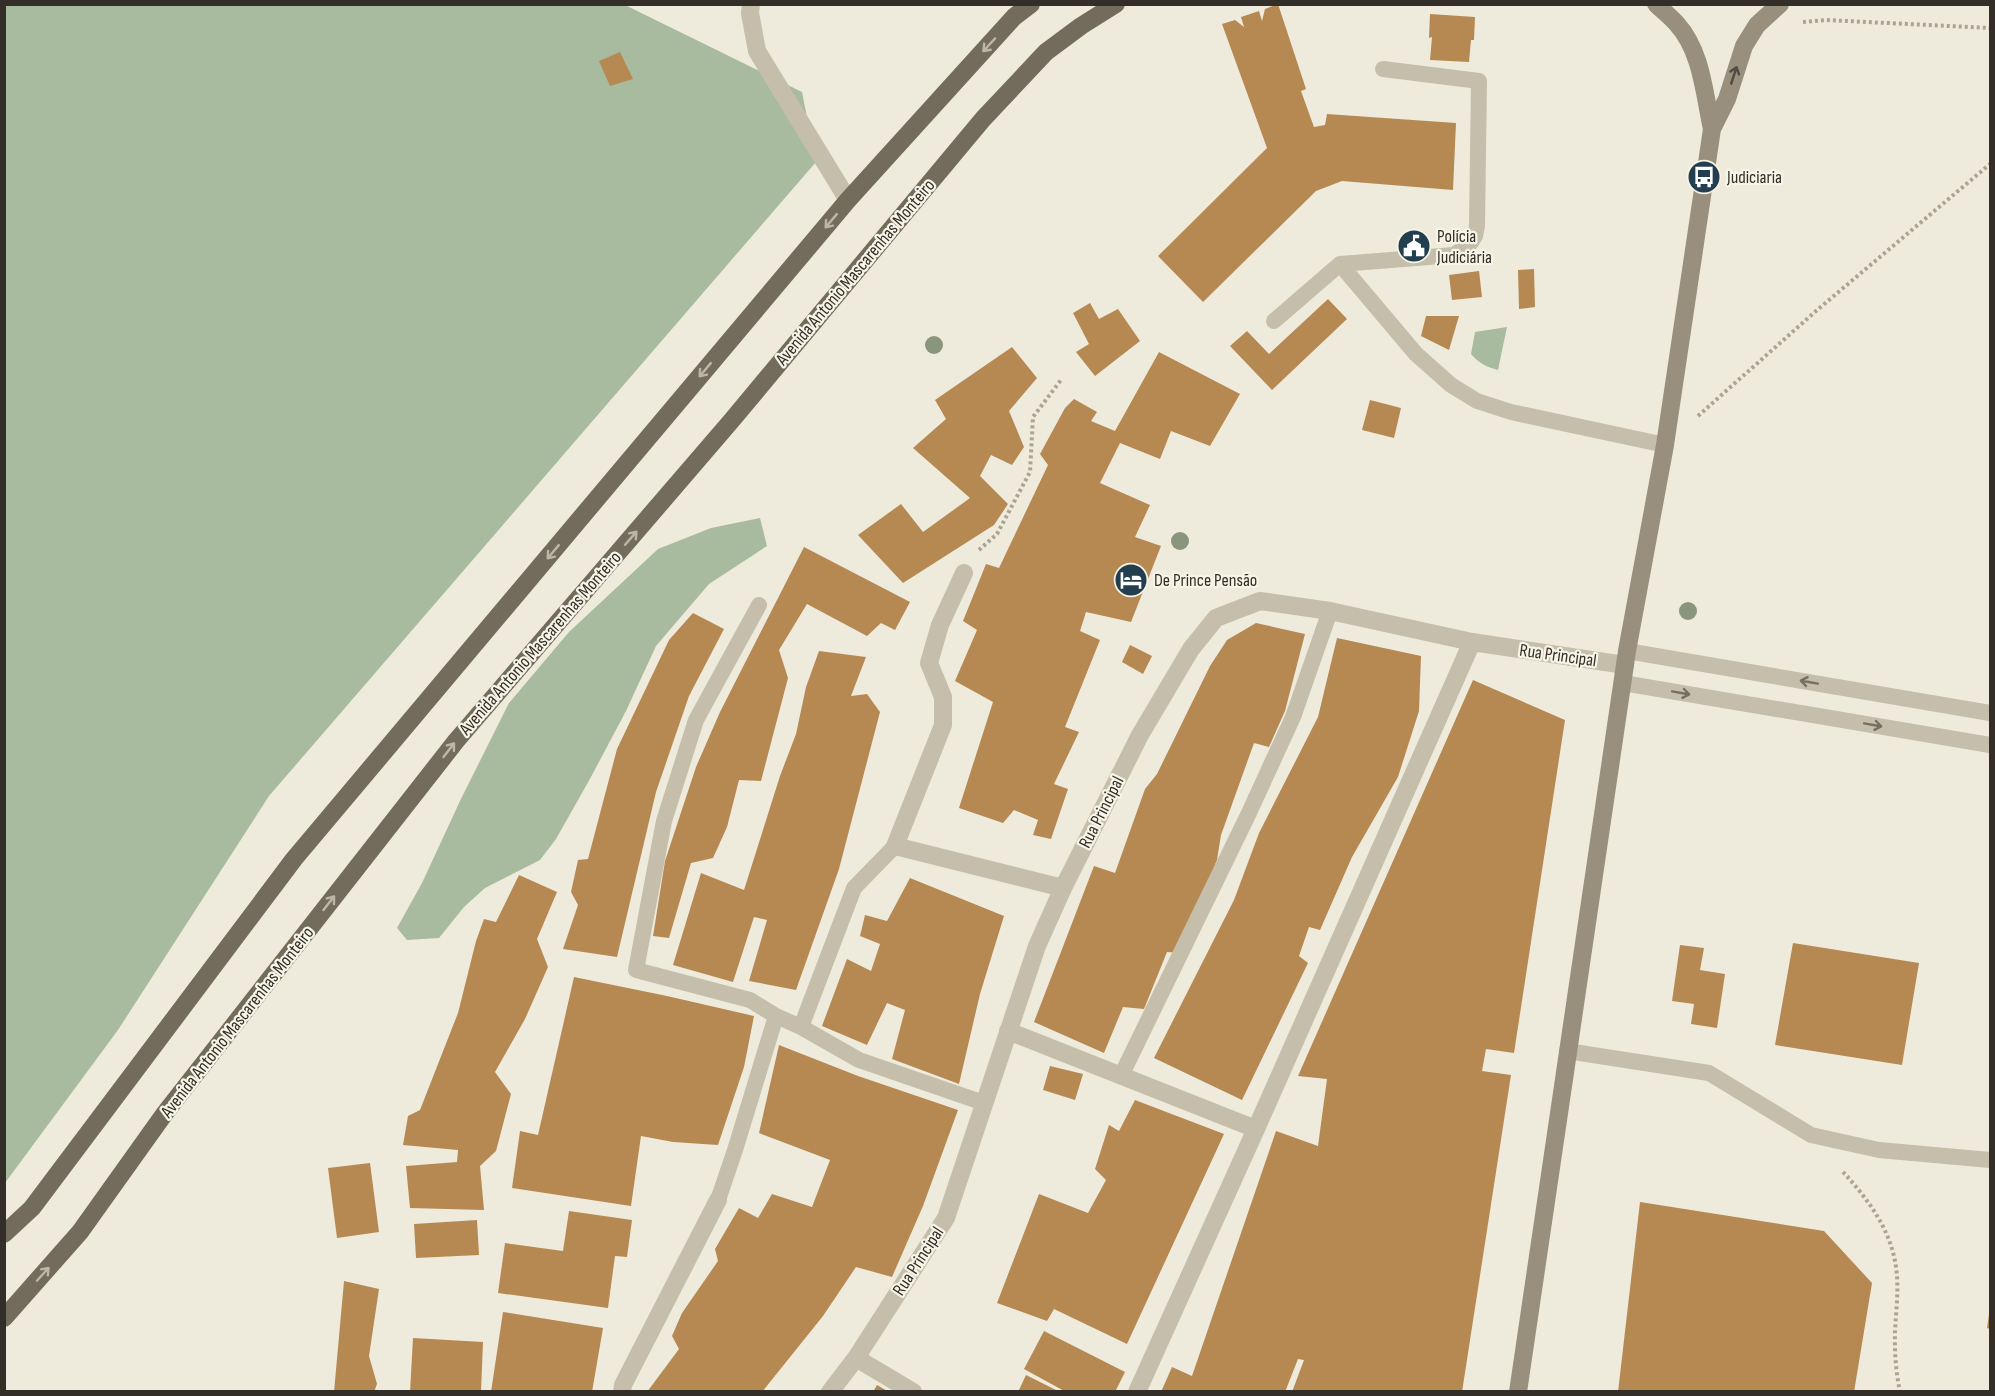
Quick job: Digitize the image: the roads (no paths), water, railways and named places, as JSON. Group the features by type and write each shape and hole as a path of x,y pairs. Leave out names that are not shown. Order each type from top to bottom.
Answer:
{"main road":[{"path":"4,1234 32,1208 294,859 848,200 985,48 1014,17 1031,4"},
{"name":"Avenida Antonio Mascarenhas Monteiro","path":"4,1318 80,1232 165,1113 456,741 732,420 983,119 1046,52 1116,4"},
{"path":"1656,4 1678,25 1694,50 1712,129"},
{"path":"1518,1392 1626,658 1665,445 1712,129 1727,99 1744,46 1757,25 1780,4"}],"street":[{"path":"751,4 750,14 757,51 848,200"},
{"path":"964,573 940,625 929,663 943,696 943,725 895,846 1063,888"},
{"name":"Rua Principal","path":"830,1392 856,1358 946,1218 1037,946 1063,888 1140,735 1191,649 1216,618 1260,601 1330,611 1472,642 1626,658"},
{"path":"1137,1392 1472,642"},
{"path":"1008,1031 1256,1128"},
{"path":"622,1392 622,1385 718,1200"},
{"path":"856,1358 913,1392"}],"lane":[{"path":"1274,321 1340,264 1454,255 1469,245 1474,236 1477,226 1479,81 1383,69"},
{"path":"1340,264 1416,354 1451,385 1476,401 1511,412 1665,445"},
{"path":"759,605 696,720 664,821 636,970 750,1000 859,1060 984,1103"},
{"path":"1121,1076 1293,717 1330,611"},
{"path":"1626,658 1990,713"},
{"path":"1623,683 1990,745"},
{"path":"801,1027 854,888 895,846"},
{"path":"718,1200 776,1016"},
{"path":"1567,1051 1709,1073 1811,1136 1879,1150 1990,1160"}],"place":[{"name":"Judiciaria","path":"1704,177"},
{"name":"Polícia Judiciária","path":"1414,246"},
{"name":"De Prince Pensão","path":"1131,580"}]}
